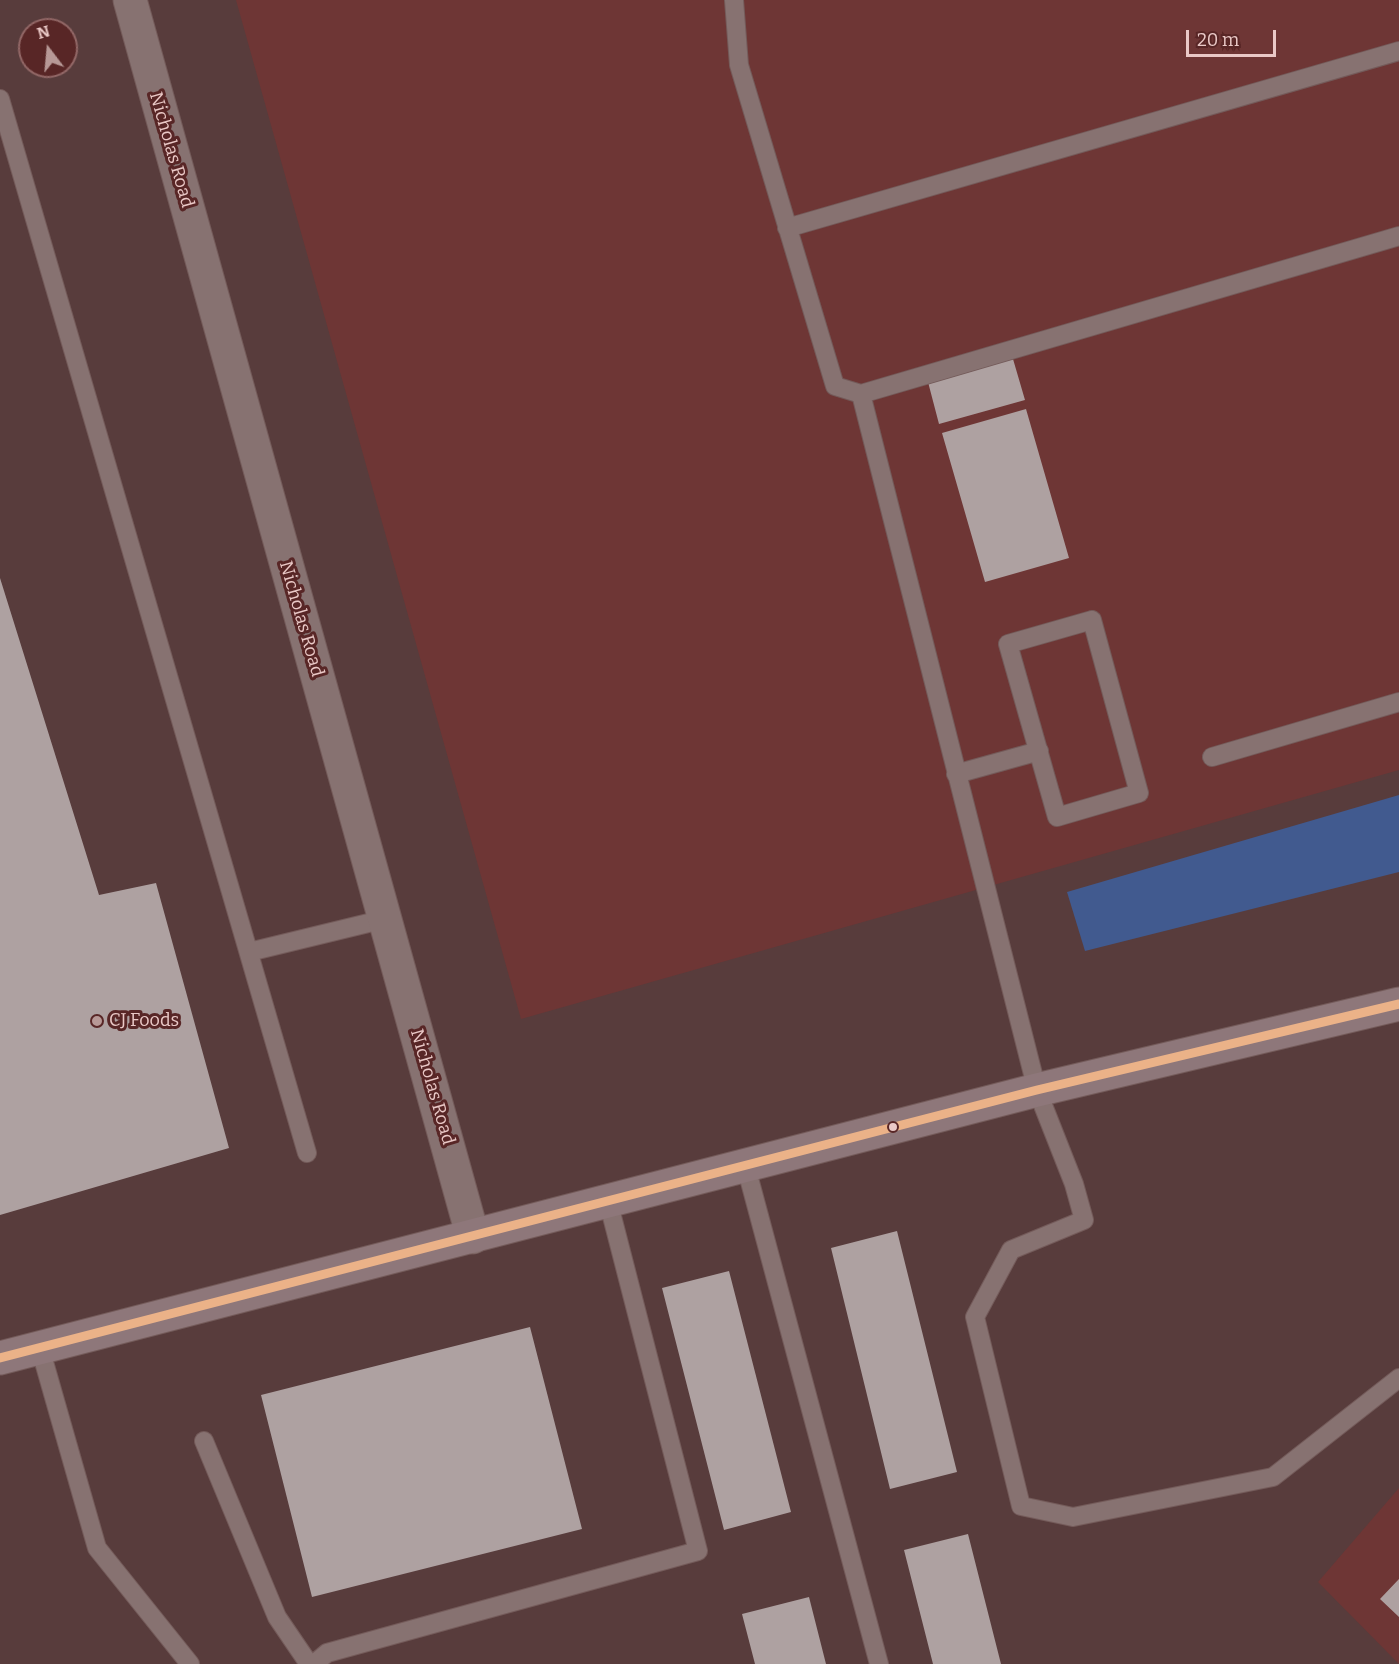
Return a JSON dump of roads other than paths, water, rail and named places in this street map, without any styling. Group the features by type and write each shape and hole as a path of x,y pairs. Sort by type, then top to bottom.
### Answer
{"street":[{"name":"Nicholas Road","path":"129,0 472,1237"},
{"path":"0,1358 1037,1090 1399,1004"}],"lane":[{"path":"734,0 739,65 835,386 861,394 1399,236"},
{"path":"788,228 1399,51"},
{"path":"0,99 307,1153"},
{"path":"861,394 1037,1090 1074,1184 1084,1220 1011,1250 975,1317 1021,1506 1073,1517 1273,1477 1399,1378"},
{"path":"1092,620 1139,793 1057,817 1039,751 1008,644 1092,620"},
{"path":"1212,757 1399,702"},
{"path":"956,774 1039,751"},
{"path":"249,952 385,919"},
{"path":"746,1167 879,1664"},
{"path":"314,1664 327,1653 698,1551 608,1201"},
{"path":"39,1348 98,1548 190,1664"},
{"path":"204,1442 277,1617 309,1664"}],"water":[{"path":"1399,795 1399,872 1085,951 1067,892"}],"place":[{"name":"CJ Foods","path":"97,1021"}]}
